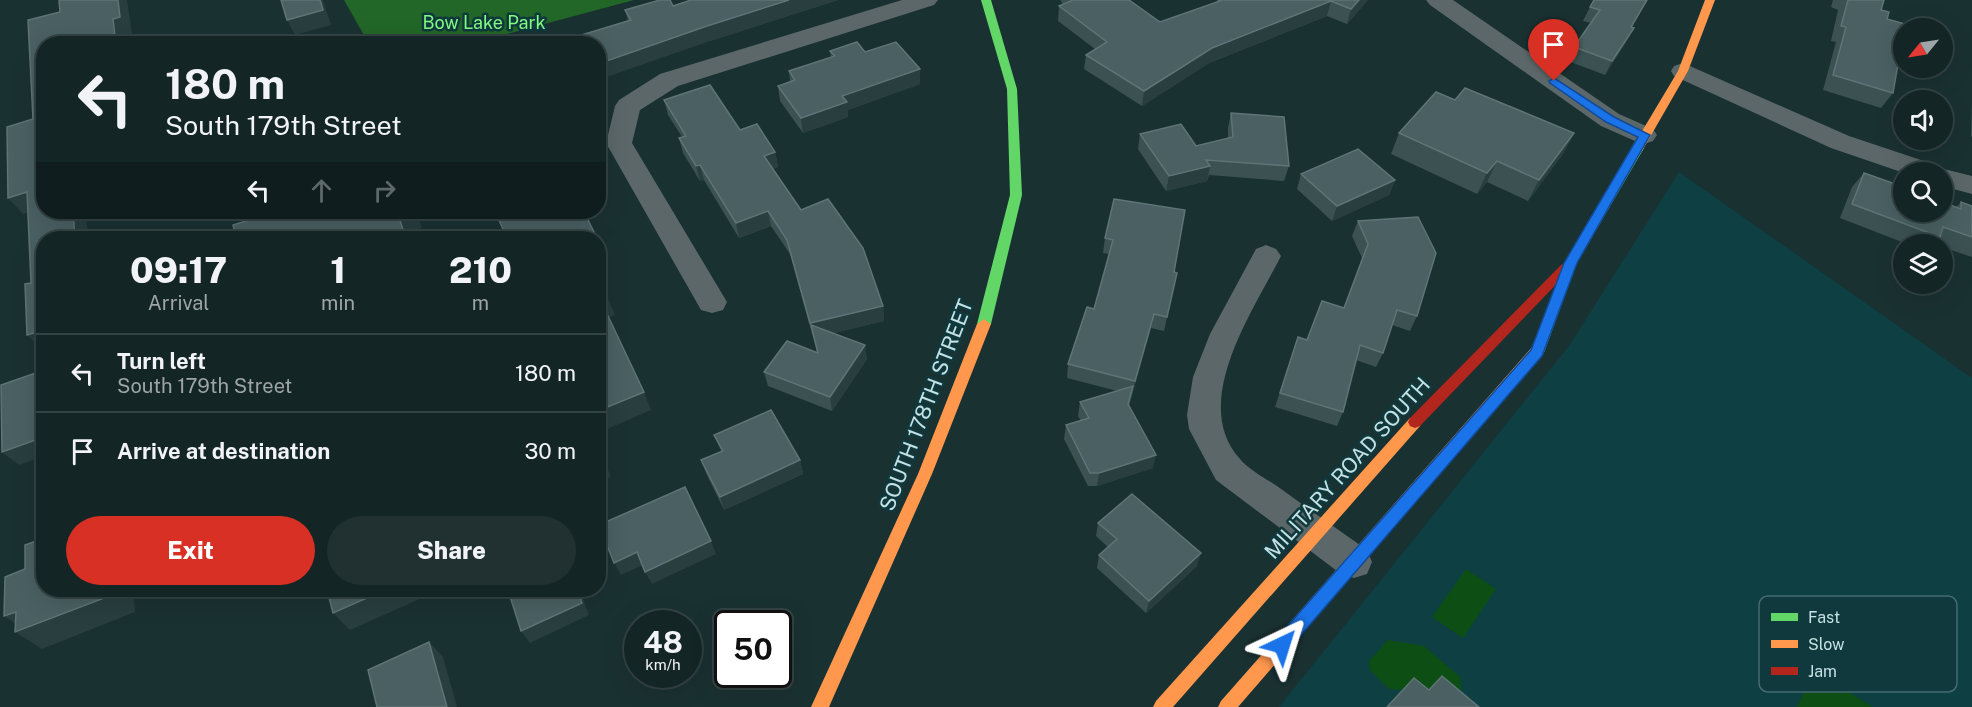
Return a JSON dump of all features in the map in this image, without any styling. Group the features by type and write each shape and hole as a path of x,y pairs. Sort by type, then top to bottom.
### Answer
{"main road":[{"name":"SOUTH 178TH STREET","path":"820,707 926,474 983,326 1016,195 1012,90 986,0"},
{"name":"MILITARY ROAD SOUTH","path":"1227,707 1537,352 1571,263 1683,71 1710,0"},
{"name":"MILITARY ROAD SOUTH","path":"1162,707 1315,533 1514,317 1571,263"}],"street":[{"path":"712,302 619,143 628,106 669,80 926,0"},
{"path":"1438,0 1610,120 1644,135"},
{"path":"1683,71 1840,142 1899,162"},
{"path":"1953,180 1972,185"},
{"path":"1266,256 1212,366 1204,390 1203,417 1214,448 1228,470 1354,562"}],"shaded area":[{"path":"1679,172 1972,378 1972,707 1279,707 1569,346"}],"green space":[{"name":"Bow Lake Park","path":"344,0 634,0 499,36 364,36"},
{"path":"1466,569 1496,589 1463,638 1432,617"},
{"path":"1388,640 1424,646 1460,677 1462,694 1389,689 1370,670 1369,661"},
{"path":"1804,692 1848,692 1873,707 1797,707"}],"building":[{"path":"59,0 118,0 120,17 113,19 115,36 36,36 36,219 74,219 74,231 36,231 36,332 27,335 25,284 31,283 27,192 8,198 7,127 33,119 28,20 60,12"},
{"path":"281,0 320,0 323,10 287,20"},
{"path":"660,0 670,0 673,6 691,0 789,0 606,61 606,36 578,36 631,20 625,10"},
{"path":"1073,0 1129,0 1160,22 1219,0 1359,0 1351,9 1331,1 1212,48 1144,91 1086,55 1107,42 1059,6"},
{"path":"1594,0 1647,0 1631,27 1634,28 1612,61 1574,47 1600,10 1590,7"},
{"path":"1848,0 1884,0 1881,10 1889,12 1887,19 1893,21 1893,78 1896,78 1893,93 1833,75 1846,27 1841,26"},
{"path":"857,42 865,52 896,42 920,69 842,96 847,102 801,118 778,86 795,80 789,71 835,56 830,51"},
{"path":"710,85 740,130 757,124 775,152 764,156 801,210 828,199 863,248 883,306 810,323 787,240 768,211 736,223 700,165 696,166 679,138 686,136 664,100"},
{"path":"1465,88 1574,133 1539,180 1497,161 1487,173 1399,133 1436,92 1455,100"},
{"path":"1231,113 1284,117 1289,166 1206,160 1210,166 1169,176 1140,134 1181,124 1196,146 1233,137"},
{"path":"1358,149 1395,180 1337,206 1301,174"},
{"path":"1864,173 1893,183 1893,219 1852,204"},
{"path":"1114,199 1185,210 1174,272 1177,273 1167,317 1154,314 1135,381 1068,364 1087,307 1094,309 1113,240 1105,238"},
{"path":"1961,202 1972,206 1972,237 1943,227 1941,234 1932,234 1900,222 1953,222 1953,206 1961,209"},
{"path":"1418,217 1436,253 1417,316 1397,310 1383,353 1360,345 1343,412 1280,393 1298,337 1307,340 1322,301 1344,308 1368,244 1358,221"},
{"path":"252,219 399,219 404,231 234,231 233,225"},
{"path":"498,219 588,219 594,231 504,231"},
{"path":"606,312 644,392 606,408"},
{"path":"811,325 865,345 830,397 764,372 787,341 818,353"},
{"path":"36,373 36,440 2,452 1,385"},
{"path":"1133,386 1128,404 1156,455 1099,473 1090,473 1066,425 1089,418 1080,402"},
{"path":"771,410 800,460 720,497 701,460 723,451 714,435"},
{"path":"685,487 711,541 645,572 637,552 614,563 606,543 606,522"},
{"path":"1132,494 1201,553 1149,601 1099,555 1117,539 1098,523"},
{"path":"36,541 36,597 107,597 15,632 16,612 4,616 5,577 25,569 25,545"},
{"path":"329,597 369,597 333,613"},
{"path":"510,597 580,597 582,603 521,631"},
{"path":"429,642 447,707 377,707 368,670"},
{"path":"1442,676 1479,707 1387,707 1414,678 1429,690"}],"traffic: fast":[{"path":"984,324 1016,195 1012,89 986,0"},
{"path":"1538,350 1571,263 1638,148"}],"traffic: slow":[{"path":"1638,148 1683,71 1710,0"},
{"path":"820,707 925,474 984,324"},
{"path":"1227,707 1538,350"},
{"path":"1162,707 1415,422"}],"traffic: jam":[{"path":"1415,422 1565,268"}],"route":[{"path":"1282,645 1537,352 1571,263 1644,135 1610,120 1554,81"}]}
